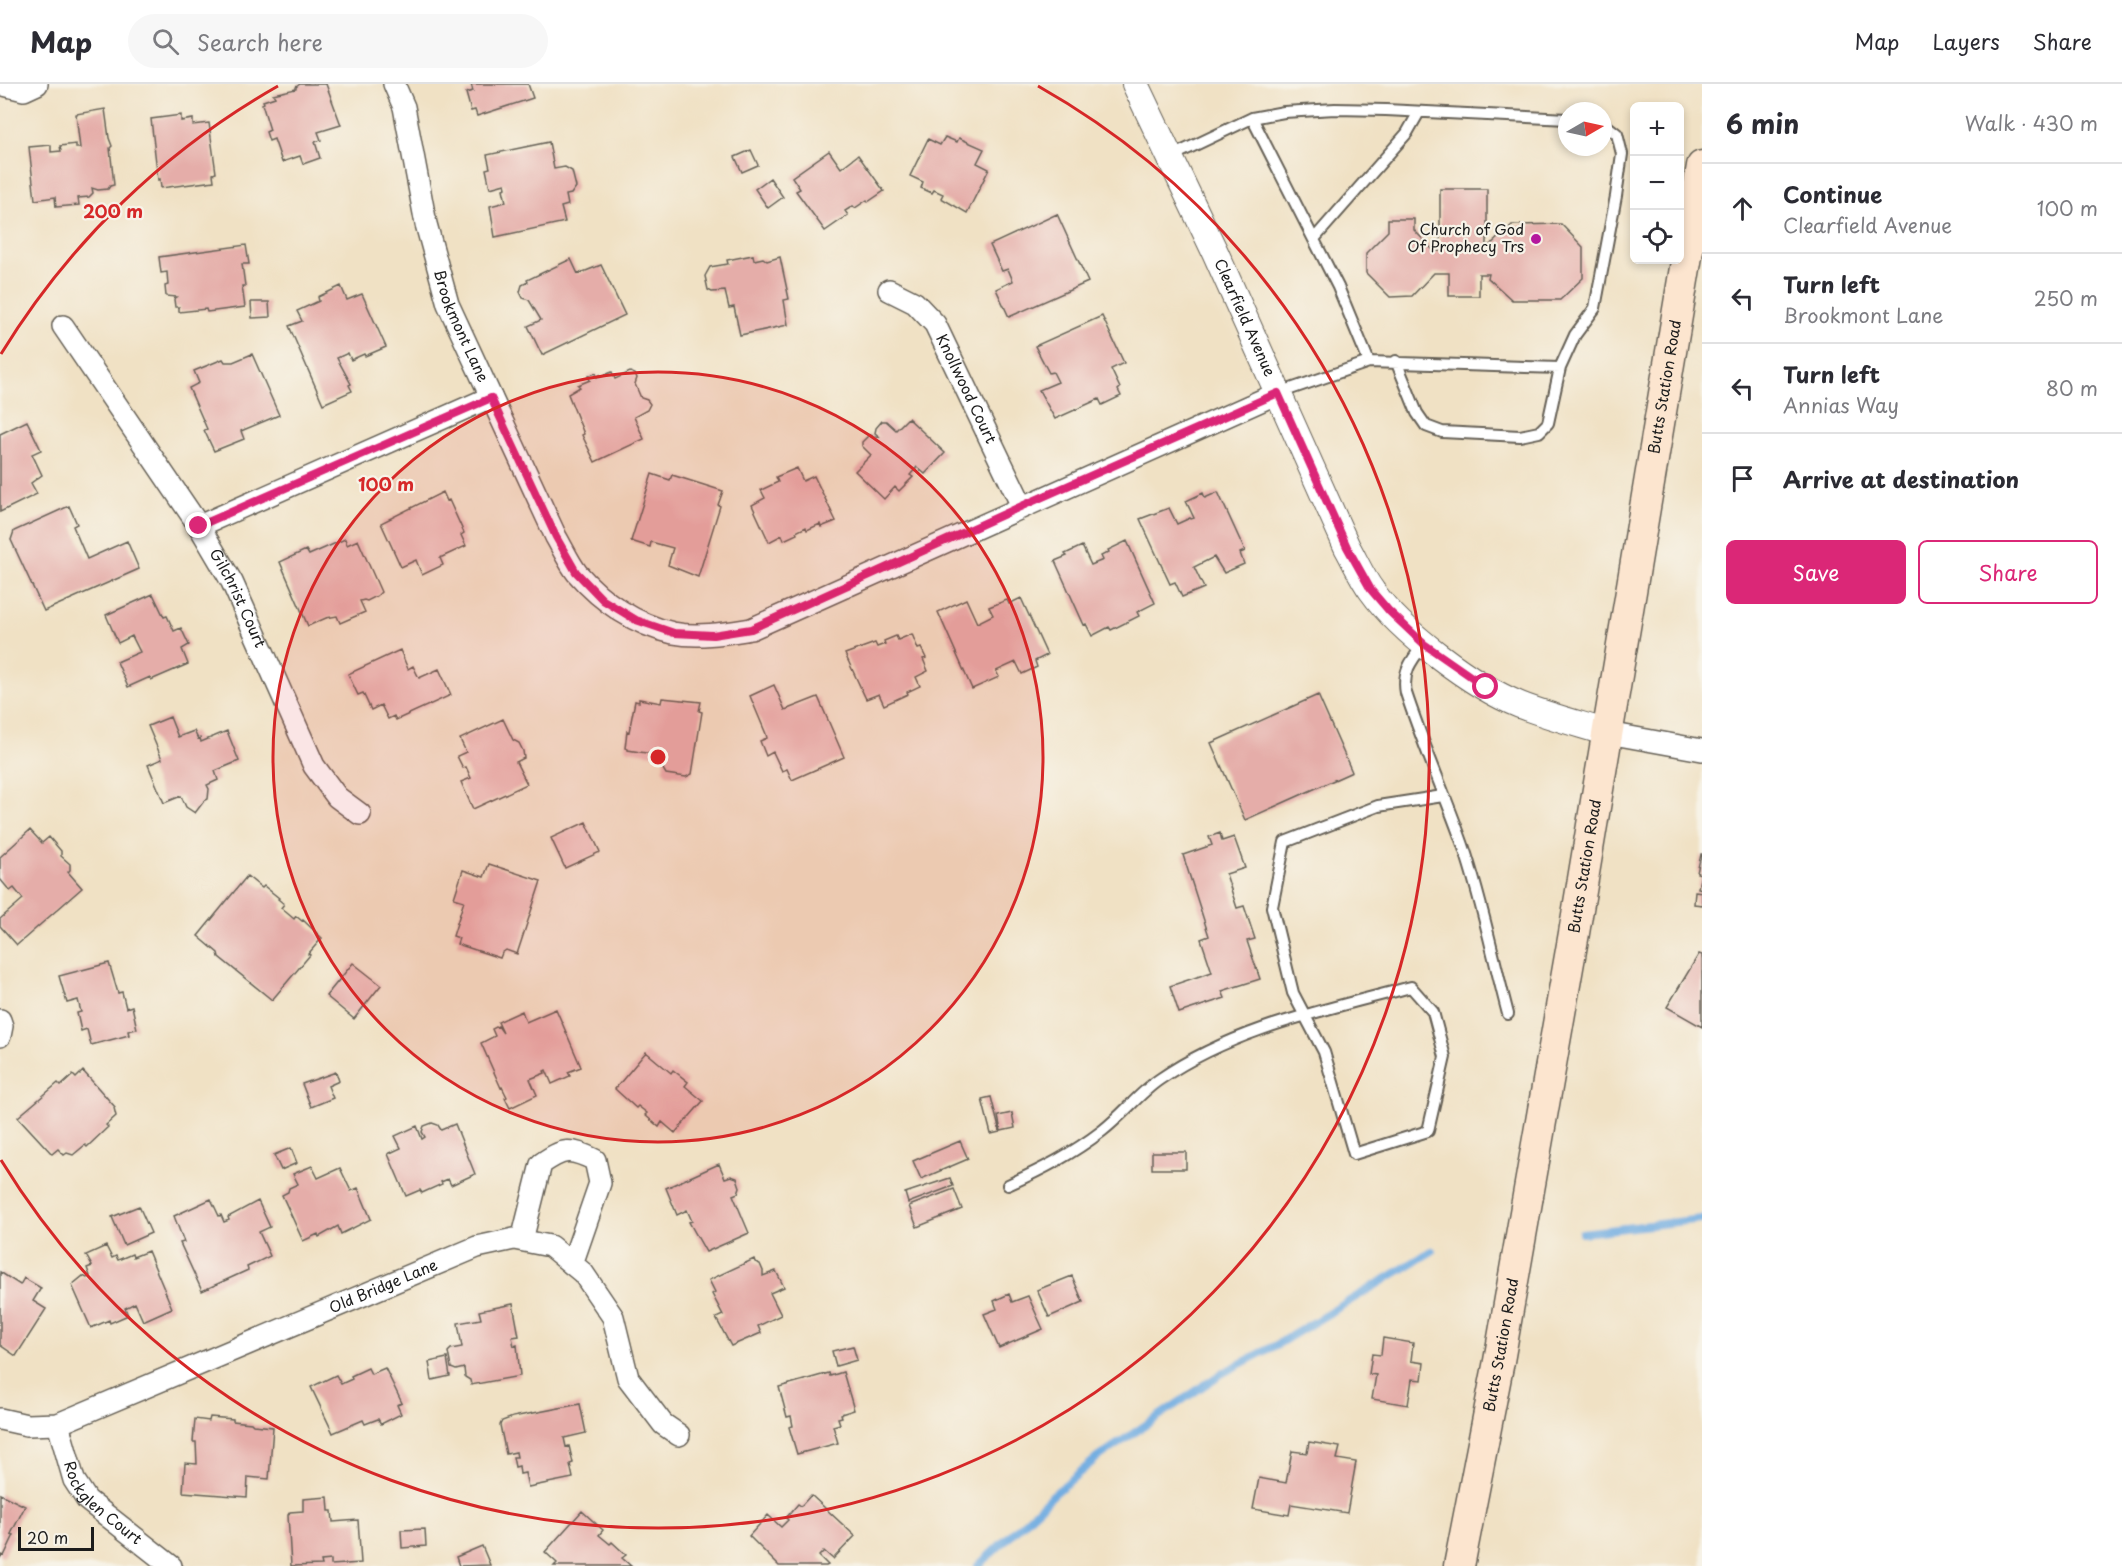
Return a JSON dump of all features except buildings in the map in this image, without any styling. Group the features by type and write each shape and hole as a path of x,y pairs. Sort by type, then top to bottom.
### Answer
{"main road":[{"name":"Butts Station Road","path":"1459,1566 1499,1360 1608,733 1702,166"}],"street":[{"path":"0,84 24,90 37,84"},
{"name":"Brookmont Lane","path":"394,84 404,107 426,224 448,304 556,537 576,572 603,600 636,620 674,633 713,635 751,629 1278,393"},
{"name":"Clearfield Avenue","path":"1136,84 1347,547 1371,590 1389,611 1424,644 1486,687 1520,705 1608,733"},
{"name":"Knollwood Court","path":"889,290 915,303 936,324 1022,506"},
{"name":"Gilchrist Court","path":"63,326 199,526 232,582 314,766 337,797 360,814"},
{"path":"199,526 491,398"},
{"path":"1608,733 1702,750"},
{"path":"0,1020 2,1026 0,1036"},
{"path":"522,1240 541,1164 558,1152 576,1151 595,1160 600,1183 572,1264"},
{"name":"Old Bridge Lane","path":"0,1419 27,1425 58,1424 477,1247 514,1239 550,1246 583,1273 613,1317 628,1378 663,1424 678,1436"},
{"name":"Rockglen Court","path":"58,1424 74,1480 87,1500 171,1566"}],"lane":[{"path":"1170,158 1252,118 1284,112 1335,109 1558,119"},
{"path":"1314,239 1407,133 1419,112"},
{"path":"1252,118 1338,287 1369,362"},
{"path":"1396,361 1417,413 1426,426 1442,432 1520,436 1539,432 1548,423 1560,368 1575,336 1595,308 1622,154 1617,134 1612,130"},
{"path":"1278,393 1369,362 1396,361 1560,368"},
{"path":"1424,644 1407,666 1405,684 1412,710 1474,882 1508,1014"},
{"path":"1008,1185 1054,1164 1103,1130 1159,1079 1228,1040 1305,1016 1411,987 1433,1012 1445,1057 1428,1131 1353,1154 1324,1052 1305,1016 1293,993 1272,907 1285,842 1378,806 1443,796"}],"waterway":[{"path":"1582,1233 1702,1219"},
{"path":"978,1566 1054,1494 1097,1458 1221,1374 1278,1344 1432,1251"}],"place":[{"name":"Church of God Of Prophecy Trs","path":"1536,239"}],"route":[{"path":"199,526 491,398 556,537 576,572 603,600 636,620 674,633 713,635 751,629 1278,393 1347,547 1371,590 1389,611 1424,644 1486,687"}]}
